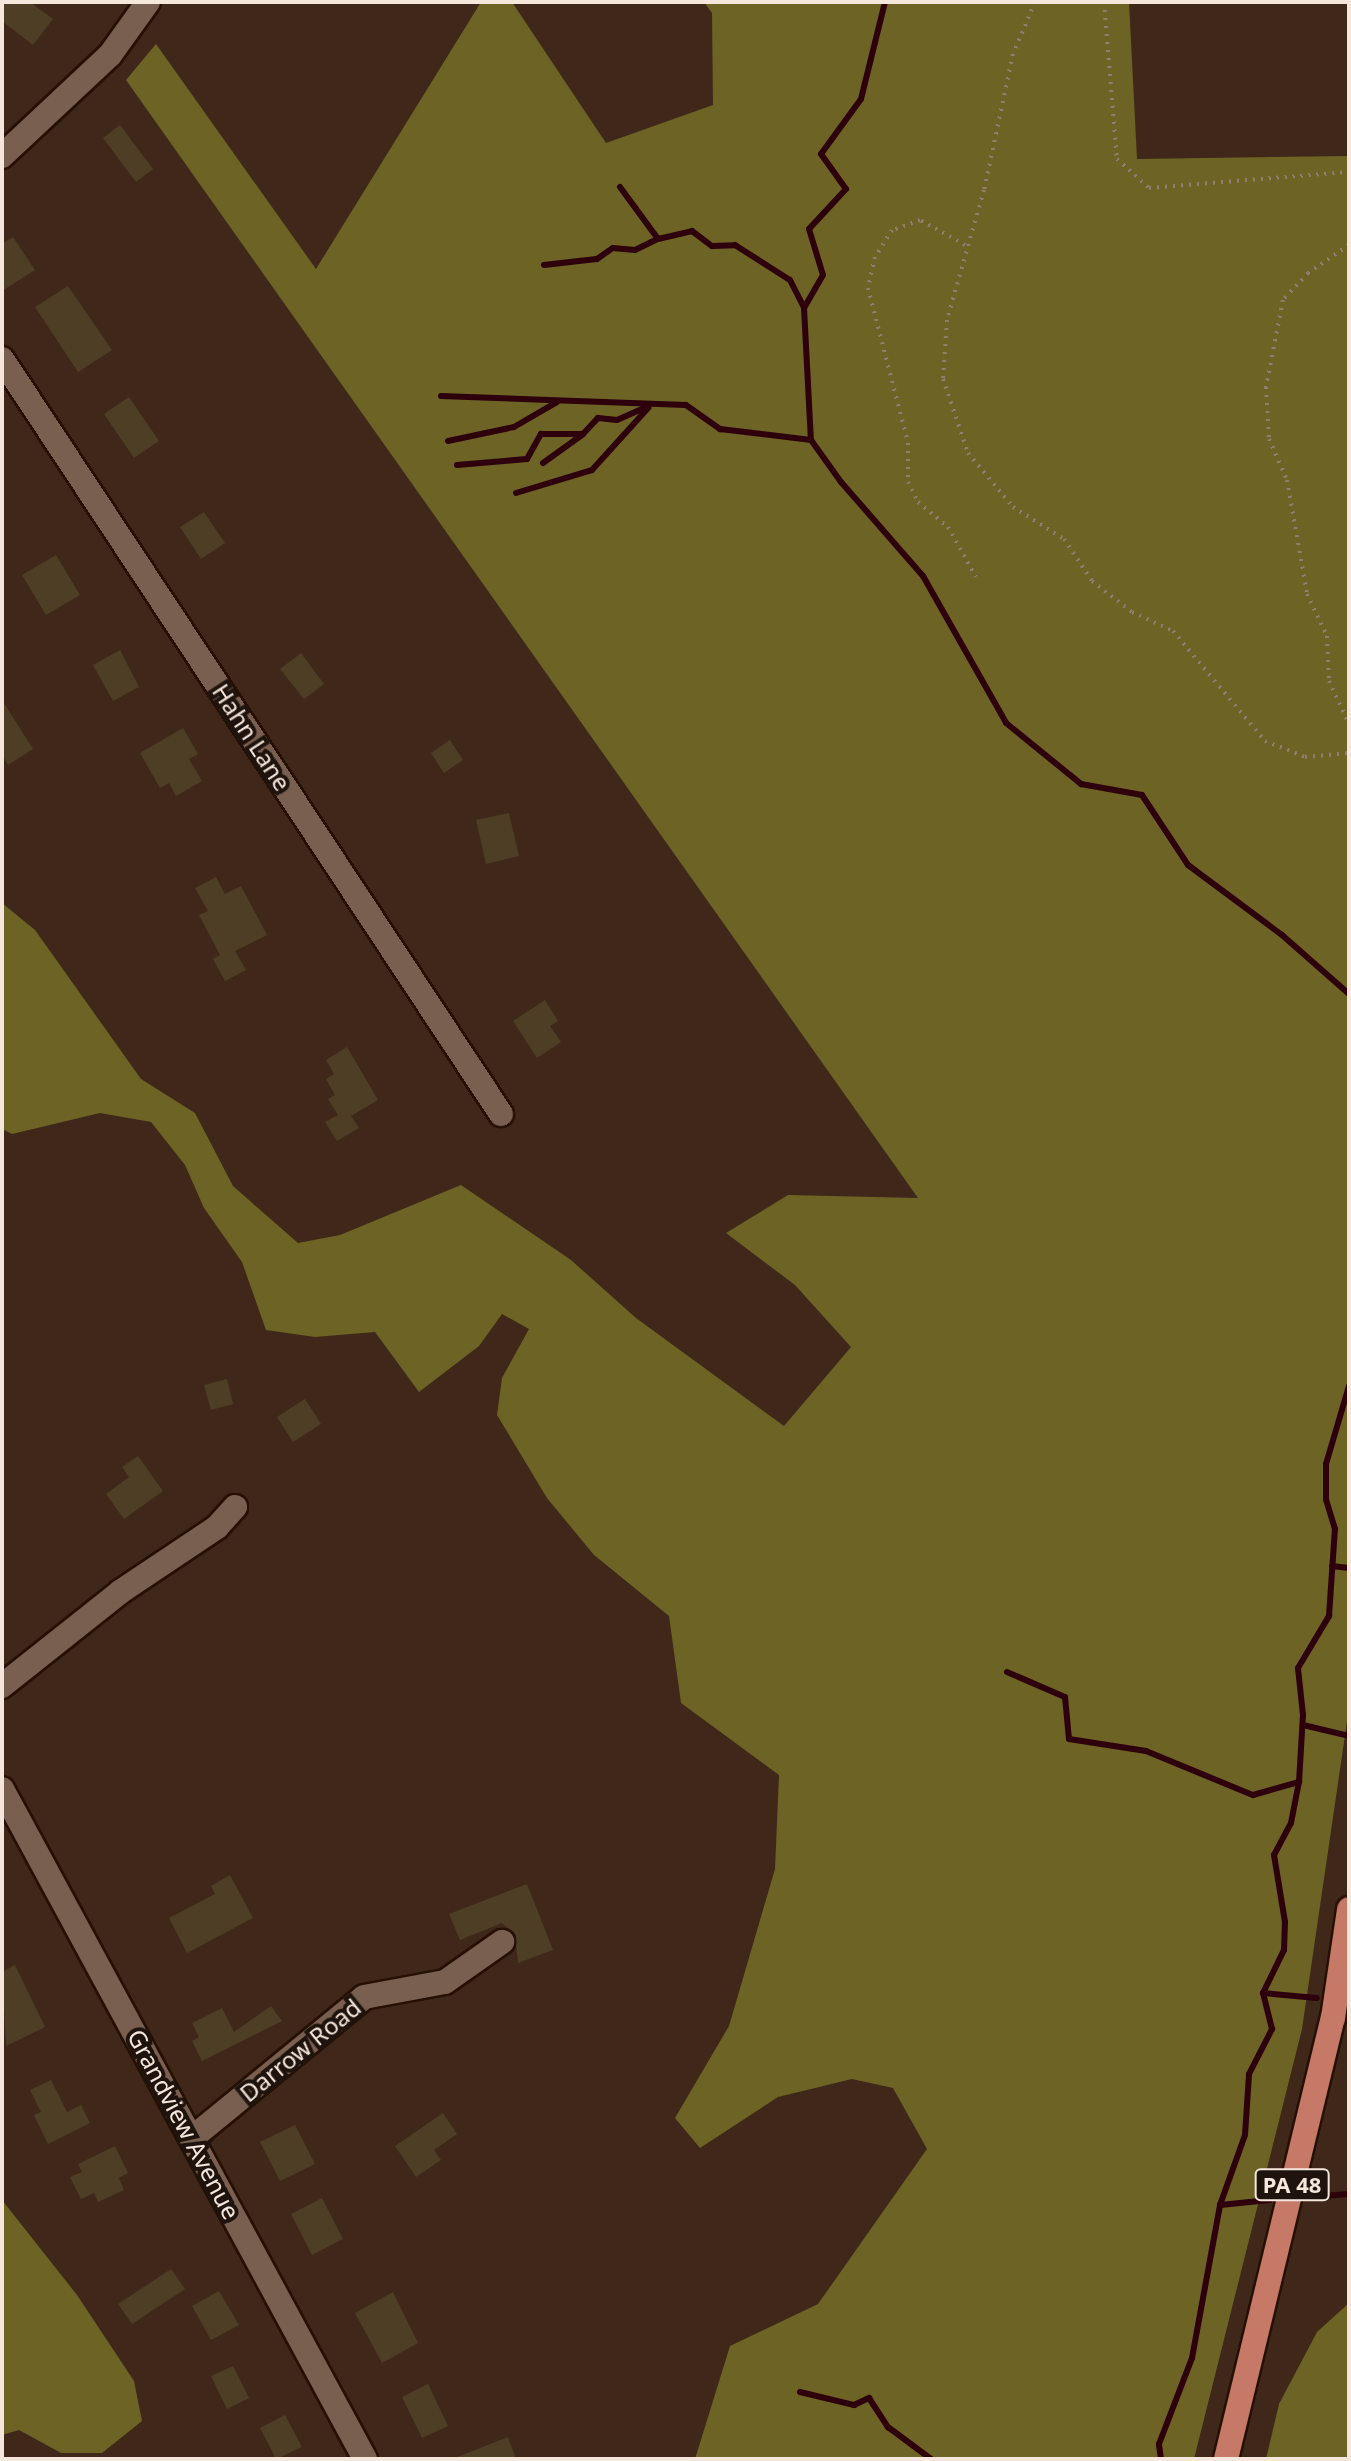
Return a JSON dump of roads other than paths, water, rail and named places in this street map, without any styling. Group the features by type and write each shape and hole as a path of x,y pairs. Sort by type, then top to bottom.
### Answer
{"main road":[{"name":"PA 48","path":"1226,2459 1333,2018 1349,1909"}],"street":[{"path":"2,156 110,55 148,2"},
{"name":"Hahn Lane","path":"2,359 501,1114"},
{"path":"2,1686 120,1592 217,1527 235,1507"},
{"name":"Grandview Avenue","path":"2,1789 365,2459"},
{"name":"Darrow Road","path":"192,2138 364,1997 445,1982 502,1942"}],"waterway":[{"path":"885,2 861,99 821,154 846,189 809,229 823,275 804,308 811,440 841,482 923,576 1006,723 1081,784 1142,795 1188,865 1282,935 1349,994"},
{"path":"620,187 658,239 692,231 712,246 735,245 790,280 804,308"},
{"path":"544,265 597,259 613,248 635,250 658,239"},
{"path":"441,396 686,405 720,429 811,440"},
{"path":"448,441 514,427 557,402"},
{"path":"457,465 527,459 541,434 583,434 598,418 617,420 648,406"},
{"path":"516,493 592,470 648,408"},
{"path":"543,463 582,435"},
{"path":"1161,2459 1159,2444 1192,2358 1220,2205 1245,2135 1249,2074 1272,2029 1263,1993 1284,1950 1285,1922 1274,1855 1291,1823 1299,1782 1303,1715 1298,1668 1329,1616 1335,1529 1326,1499 1326,1464 1349,1386"},
{"path":"1332,1566 1349,1568"},
{"path":"1007,1672 1065,1697 1069,1739 1146,1751 1253,1795 1299,1782"},
{"path":"1303,1725 1349,1736"},
{"path":"1263,1993 1317,1998"},
{"path":"1308,2197 1349,2194"},
{"path":"1220,2205 1270,2200"},
{"path":"800,2392 854,2405 869,2398 888,2427 931,2459"}]}
